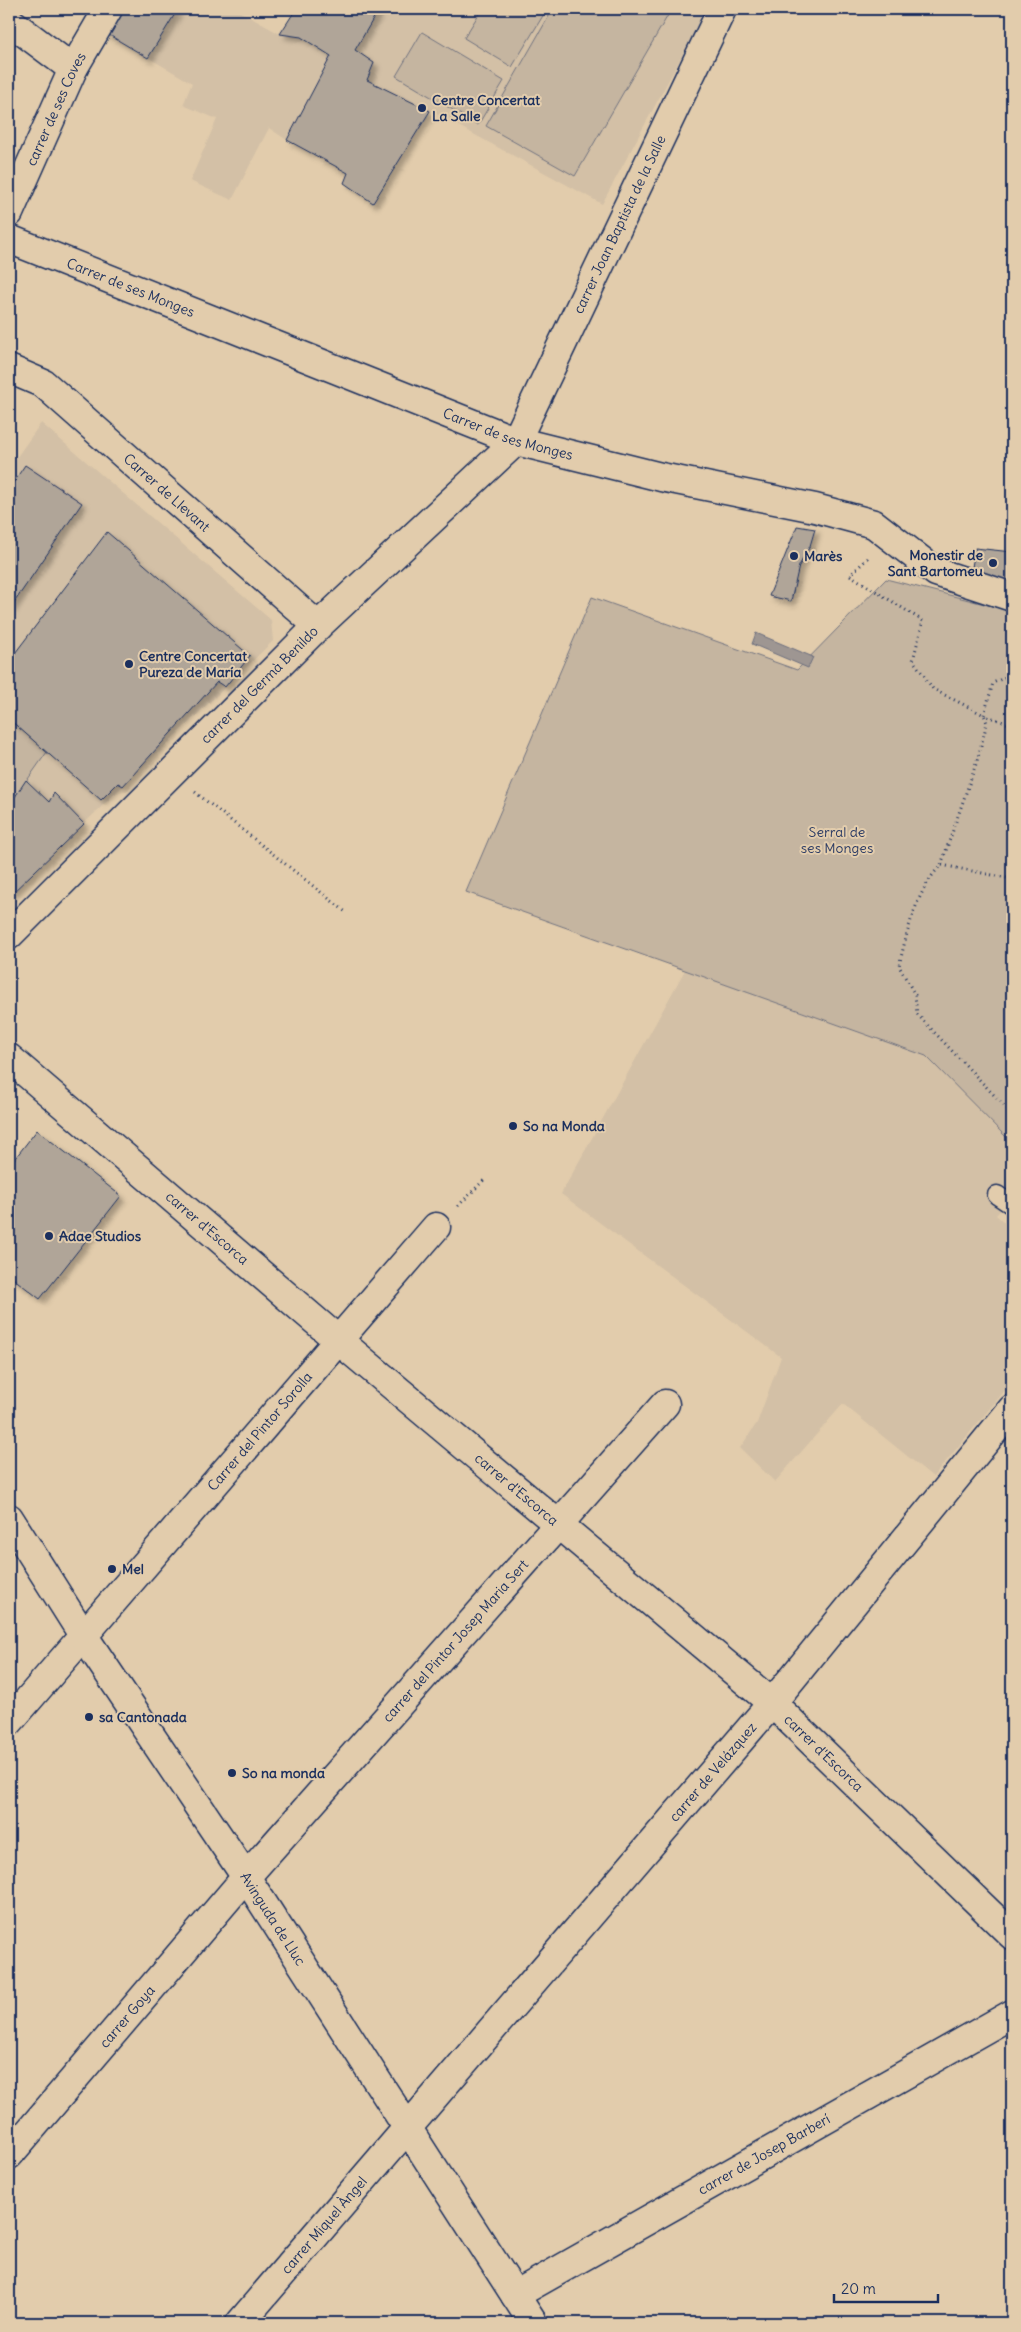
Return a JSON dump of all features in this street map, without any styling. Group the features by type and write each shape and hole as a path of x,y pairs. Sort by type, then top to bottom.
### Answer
{"street":[{"name":"carrer de ses Coves","path":"9,213 73,69 108,9"},
{"name":"carrer Joan Baptista de la Salle","path":"516,441 722,9"},
{"path":"9,21 73,69"},
{"name":"Carrer de ses Monges","path":"9,240 516,441 661,477 815,508 874,524 936,572 1012,597"},
{"name":"Carrer de Llevant","path":"9,369 44,384 318,626"},
{"name":"carrer del Germà Benildo","path":"9,935 318,626 516,441"},
{"name":"carrer d'Escorca","path":"9,1058 558,1526 772,1703 1012,1935"},
{"name":"Carrer del Pintor Sorolla","path":"9,1722 436,1227"},
{"name":"carrer del Pintor Josep Maria Sert","path":"246,1877 665,1404"},
{"name":"carrer de Velázquez","path":"408,2129 772,1703 1012,1409"},
{"name":"Avinguda de Lluc","path":"9,1518 83,1635 246,1877 533,2323"},
{"name":"carrer Goya","path":"9,2155 246,1877"},
{"name":"carrer de Josep Barberí","path":"515,2295 1012,2014"},
{"name":"carrer Miquel Àngel","path":"240,2323 408,2129"}],"lane":[{"path":"997,1195 1012,1204"}],"path":[{"path":"889,536 850,575 923,621 914,660 934,689 984,715 1012,726"},
{"path":"1012,672 1012,674 993,684 984,715 987,723 977,761 941,865 932,874 909,924 899,966 915,995 917,1014 1012,1114"},
{"path":"171,773 347,914"},
{"path":"941,865 1012,879"}],"shaded area":[{"name":"Centre Concertat La Salle","path":"118,9 235,9 280,34 296,9 702,9 706,11 602,204 431,111 373,203 344,183 348,173 287,140 269,128 232,200 190,181 217,119 183,105 192,83 104,32"},
{"name":"Centre Concertat Pureza de María","path":"41,423 271,620 273,641 9,896 9,468"},
{"path":"756,633 813,657 808,668 752,644"},
{"path":"685,970 926,1056 1012,1143 1012,1198 996,1215 1012,1229 1012,1382 933,1477 843,1404 775,1482 740,1448 757,1423 781,1357 561,1194"}],"green space":[{"path":"482,9 547,9 512,67 464,38"},
{"path":"553,9 671,10 575,176 486,126"},
{"path":"422,32 504,81 478,125 396,76"},
{"name":"Serral de ses Monges","path":"886,579 1012,611 1012,1143 926,1056 466,892 592,597 797,670"},
{"path":"9,719 47,752 9,806"}],"building":[{"path":"118,9 178,9 148,58 104,32"},
{"path":"296,9 379,9 355,50 374,63 367,80 430,111 373,203 344,183 348,173 287,140 331,56 301,37 280,34"},
{"path":"25,465 82,503 9,610 9,489"},
{"name":"Marès","path":"797,526 815,529 810,546 799,566 791,601 769,596"},
{"path":"107,532 250,656 225,687 217,682 123,786 118,783 101,800 9,719 9,661"},
{"name":"Monestir de Sant Bartomeu","path":"975,548 1012,552 1012,585 971,574"},
{"path":"26,780 49,802 54,793 84,824 9,896 9,806"},
{"name":"Adae Studios","path":"37,1130 121,1196 40,1299 9,1275 9,1166"}],"place":[{"name":"Centre Concertat La Salle","path":"422,108"},
{"name":"Marès","path":"794,556"},
{"name":"Monestir de Sant Bartomeu","path":"993,563"},
{"name":"Centre Concertat Pureza de María","path":"129,664"},
{"name":"So na Monda","path":"513,1126"},
{"name":"Adae Studios","path":"49,1236"},
{"name":"Mel","path":"112,1569"},
{"name":"sa Cantonada","path":"89,1717"},
{"name":"So na monda","path":"232,1773"}]}
